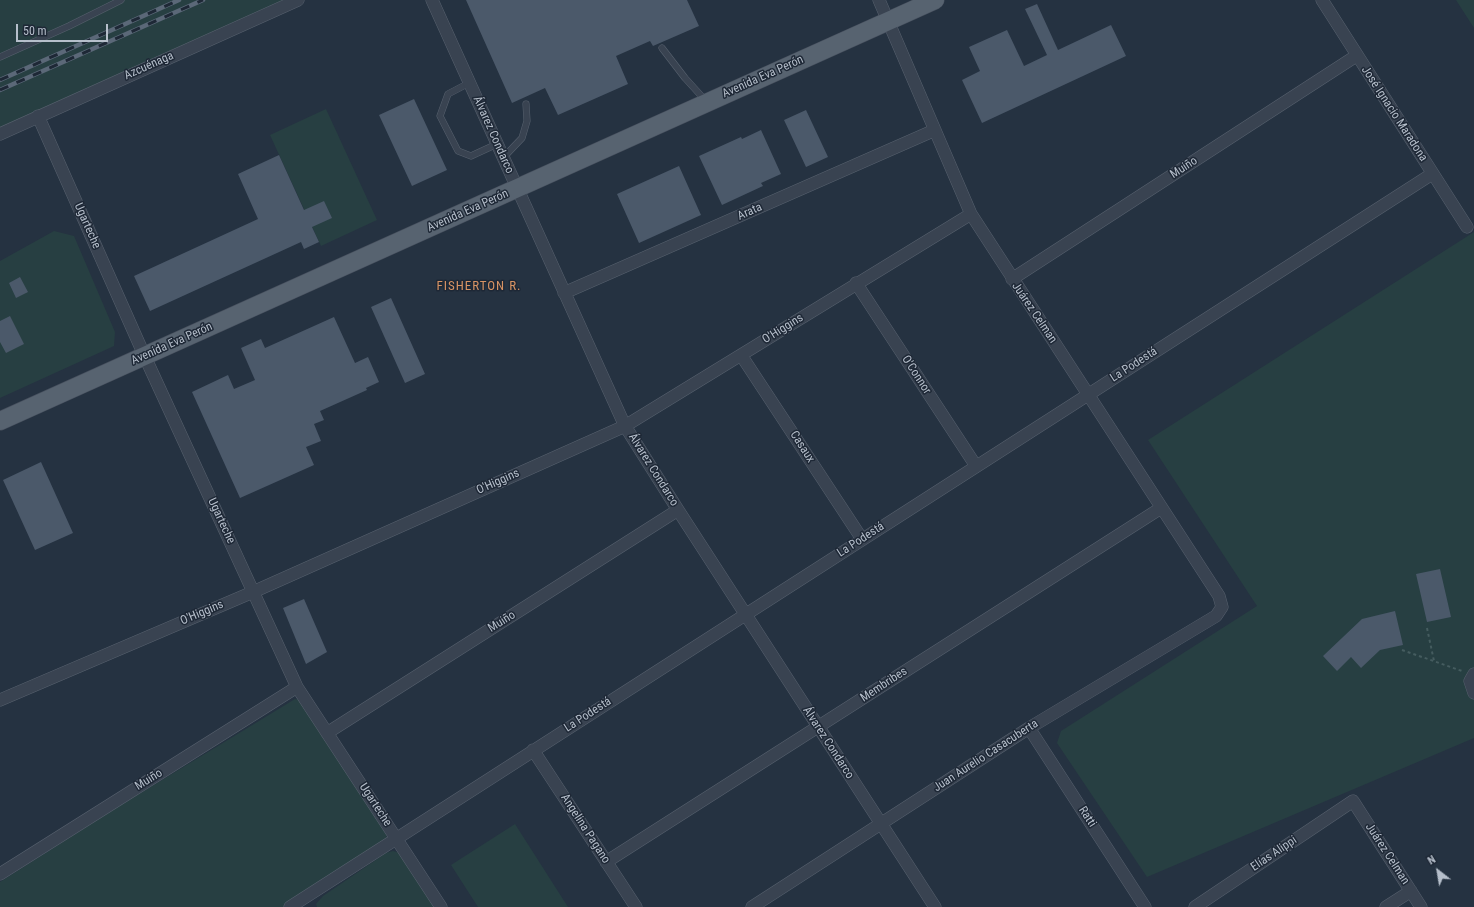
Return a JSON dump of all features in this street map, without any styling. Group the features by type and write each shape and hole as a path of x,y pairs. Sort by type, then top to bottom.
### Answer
{"main road":[{"name":"Avenida Eva Perón","path":"0,421 935,0"}],"street":[{"name":"Azcuénaga","path":"0,134 298,0"},
{"name":"Álvarez Condarco","path":"432,0 625,426 935,907"},
{"name":"Juárez Celman","path":"879,0 971,214 1219,596 1222,607"},
{"name":"José Ignacio Maradona","path":"1322,0 1356,56 1467,226"},
{"name":"Muiño","path":"1012,279 1356,56"},
{"name":"Ugarteche","path":"38,116 145,356 297,687 441,907"},
{"name":"Arata","path":"564,293 935,130"},
{"name":"La Podestá","path":"290,907 305,903 397,838 1432,174"},
{"name":"O'Higgins","path":"0,700 253,592 625,426 856,283 971,214"},
{"name":"O'Connor","path":"856,283 976,466"},
{"name":"Casaux","path":"741,355 862,539"},
{"name":"Membribes","path":"606,862 1161,508"},
{"name":"Muiño","path":"327,733 678,510"},
{"name":"Juan Aurelio Casacuberta","path":"752,907 1029,728 1216,616 1222,607"},
{"path":"1473,674 1470,681 1474,694"},
{"name":"Muiño","path":"0,874 297,687"},
{"name":"Ratti","path":"1029,728 1145,907"},
{"name":"Angelina Pagano","path":"534,750 636,907"},
{"name":"Juárez Celman","path":"1353,801 1421,907"},
{"name":"Elías Alippi","path":"1195,907 1353,801"},
{"path":"1386,907 1410,891"}],"lane":[{"path":"0,57 69,26 121,0"},
{"path":"662,48 684,78 707,103"},
{"path":"469,83 448,94 440,116 458,151 471,156 497,144"},
{"path":"503,158 522,138 527,121 526,104"}],"path":[{"path":"1427,628 1434,661"},
{"path":"1402,650 1473,674"}],"green space":[{"path":"0,0 298,0 0,134"},
{"path":"1456,0 1474,0 1474,28"},
{"path":"326,109 377,220 321,246 270,135"},
{"path":"54,231 74,236 115,332 114,346 0,398 0,261"},
{"path":"1474,232 1474,738 1147,877 1057,743 1061,731 1257,606 1148,440"},
{"path":"295,699 300,700 386,834 387,839 382,844 283,907 0,907 0,882 121,805"},
{"path":"515,824 568,907 478,907 451,865"},
{"path":"393,851 400,853 435,907 317,907 316,904 323,896 386,853"}],"building":[{"path":"466,0 687,0 699,26 653,46 650,41 616,56 628,84 558,115 545,88 512,103"},
{"path":"1037,4 1058,50 1111,25 1126,56 982,123 962,80 980,71 969,47 1007,30 1024,66 1047,55 1025,9"},
{"path":"414,99 447,170 412,186 379,115"},
{"path":"806,110 828,157 806,167 784,120"},
{"path":"761,130 781,174 761,183 763,186 722,205 699,156 741,137 742,139"},
{"path":"279,155 304,210 324,201 332,218 312,227 319,242 304,249 301,242 150,311 134,276 258,219 238,174"},
{"path":"679,166 701,215 639,243 617,194"},
{"path":"20,277 28,292 16,298 9,283"},
{"path":"391,298 425,374 405,383 371,307"},
{"path":"10,316 24,344 6,353 0,342 0,321"},
{"path":"334,317 355,363 368,357 379,382 366,388 367,390 320,411 324,420 314,424 321,441 306,447 314,465 240,498 192,392 228,375 234,389 255,380 241,348 261,339 265,348"},
{"path":"41,462 73,533 35,550 3,480"},
{"path":"1440,569 1451,617 1427,622 1416,574"},
{"path":"304,599 327,652 306,664 283,608"},
{"path":"1395,611 1403,645 1380,650 1361,668 1351,657 1337,671 1323,656 1362,619"}],"railway":[{"path":"0,80 179,0"},
{"path":"0,90 203,0"}],"district":[{"name":"FISHERTON R.","path":"479,287"}]}
